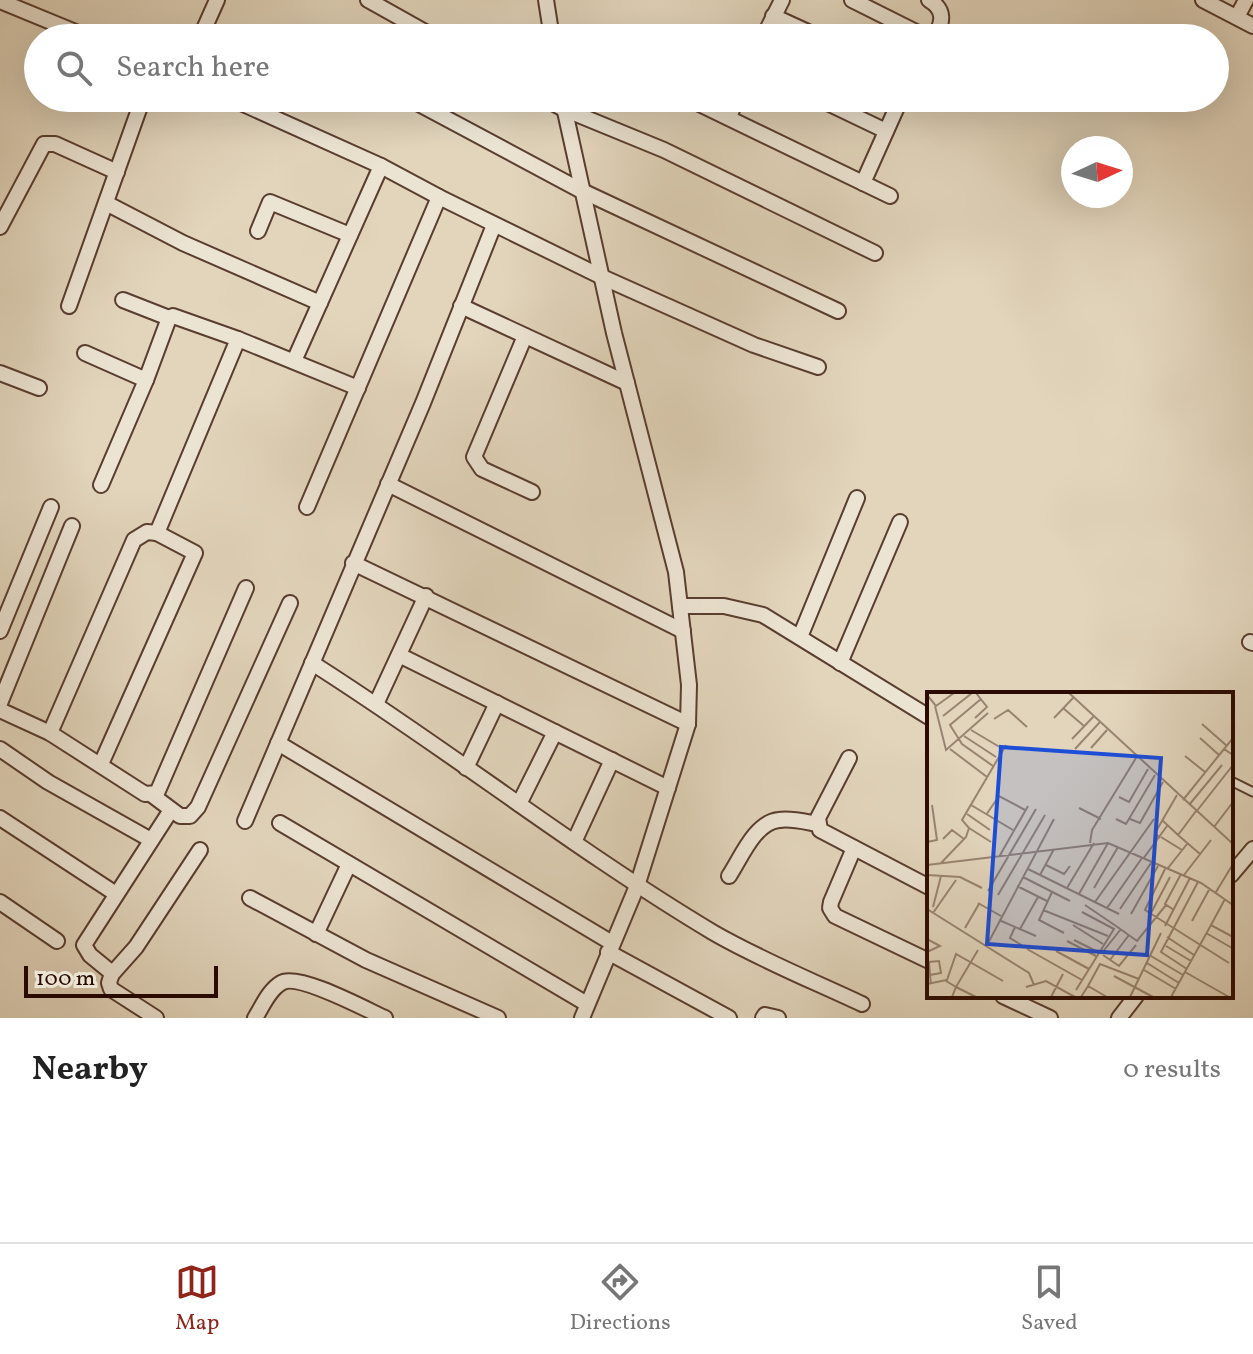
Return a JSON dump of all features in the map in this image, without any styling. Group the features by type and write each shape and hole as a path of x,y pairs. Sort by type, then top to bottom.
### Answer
{"street":[{"path":"206,24 217,0"},
{"path":"368,0 411,24"},
{"path":"546,0 550,24"},
{"path":"769,24 782,0"},
{"path":"852,0 900,24"},
{"path":"929,0 939,6 942,13 940,24"},
{"path":"1203,0 1253,26"},
{"path":"1237,17 1246,0"},
{"path":"0,1 56,24"},
{"path":"773,16 790,24"},
{"path":"69,306 138,112"},
{"path":"261,112 381,166 602,277 754,345 818,367"},
{"path":"434,112 580,190 838,311"},
{"path":"280,823 584,1011 637,886 688,724 689,685 676,572 580,190 565,112"},
{"path":"581,112 875,253"},
{"path":"718,112 890,196"},
{"path":"729,117 731,112"},
{"path":"846,112 886,131"},
{"path":"863,183 895,112"},
{"path":"0,227 44,144 55,144 117,172"},
{"path":"294,361 381,166"},
{"path":"307,507 439,197"},
{"path":"258,231 270,202 350,235"},
{"path":"106,203 183,243 320,303"},
{"path":"245,821 494,225"},
{"path":"123,300 169,318 184,318 358,388"},
{"path":"461,306 627,383"},
{"path":"101,485 169,318"},
{"path":"525,336 474,457 482,469 532,492"},
{"path":"157,533 238,339"},
{"path":"85,353 146,380"},
{"path":"0,373 39,388"},
{"path":"388,484 683,631"},
{"path":"800,637 857,498"},
{"path":"0,631 51,507"},
{"path":"840,663 900,522"},
{"path":"0,703 72,526"},
{"path":"50,733 134,540 147,532 157,533 195,553 101,764"},
{"path":"353,563 688,724"},
{"path":"152,795 157,793 246,588"},
{"path":"376,704 426,596"},
{"path":"0,710 50,733 145,794 152,795 180,816 190,816 198,807 290,603"},
{"path":"680,606 747,609 771,619 927,716"},
{"path":"399,655 668,788"},
{"path":"312,663 376,704 637,886 718,935 862,1004"},
{"path":"466,768 497,703"},
{"path":"519,804 555,732"},
{"path":"278,743 610,948 705,1011 729,1018"},
{"path":"0,749 48,782 151,840"},
{"path":"849,758 818,818 820,830 927,886"},
{"path":"574,842 612,760"},
{"path":"112,974 90,955 84,945 171,810"},
{"path":"0,818 116,894"},
{"path":"729,876 760,829 769,822 781,819 818,824"},
{"path":"854,848 831,902 831,912 927,960"},
{"path":"1234,865 1253,849"},
{"path":"156,1018 111,989 109,983 112,974 136,947 200,850"},
{"path":"316,934 349,864"},
{"path":"250,898 366,960 498,1018"},
{"path":"0,902 57,941"},
{"path":"256,1018 271,993 280,983 288,980 331,993 385,1018"},
{"path":"1007,998 1050,1018"},
{"path":"1119,1018 1134,998"},
{"path":"763,1018 765,1015 778,1018"}],"lane":[{"path":"1233,782 1253,792"}]}
